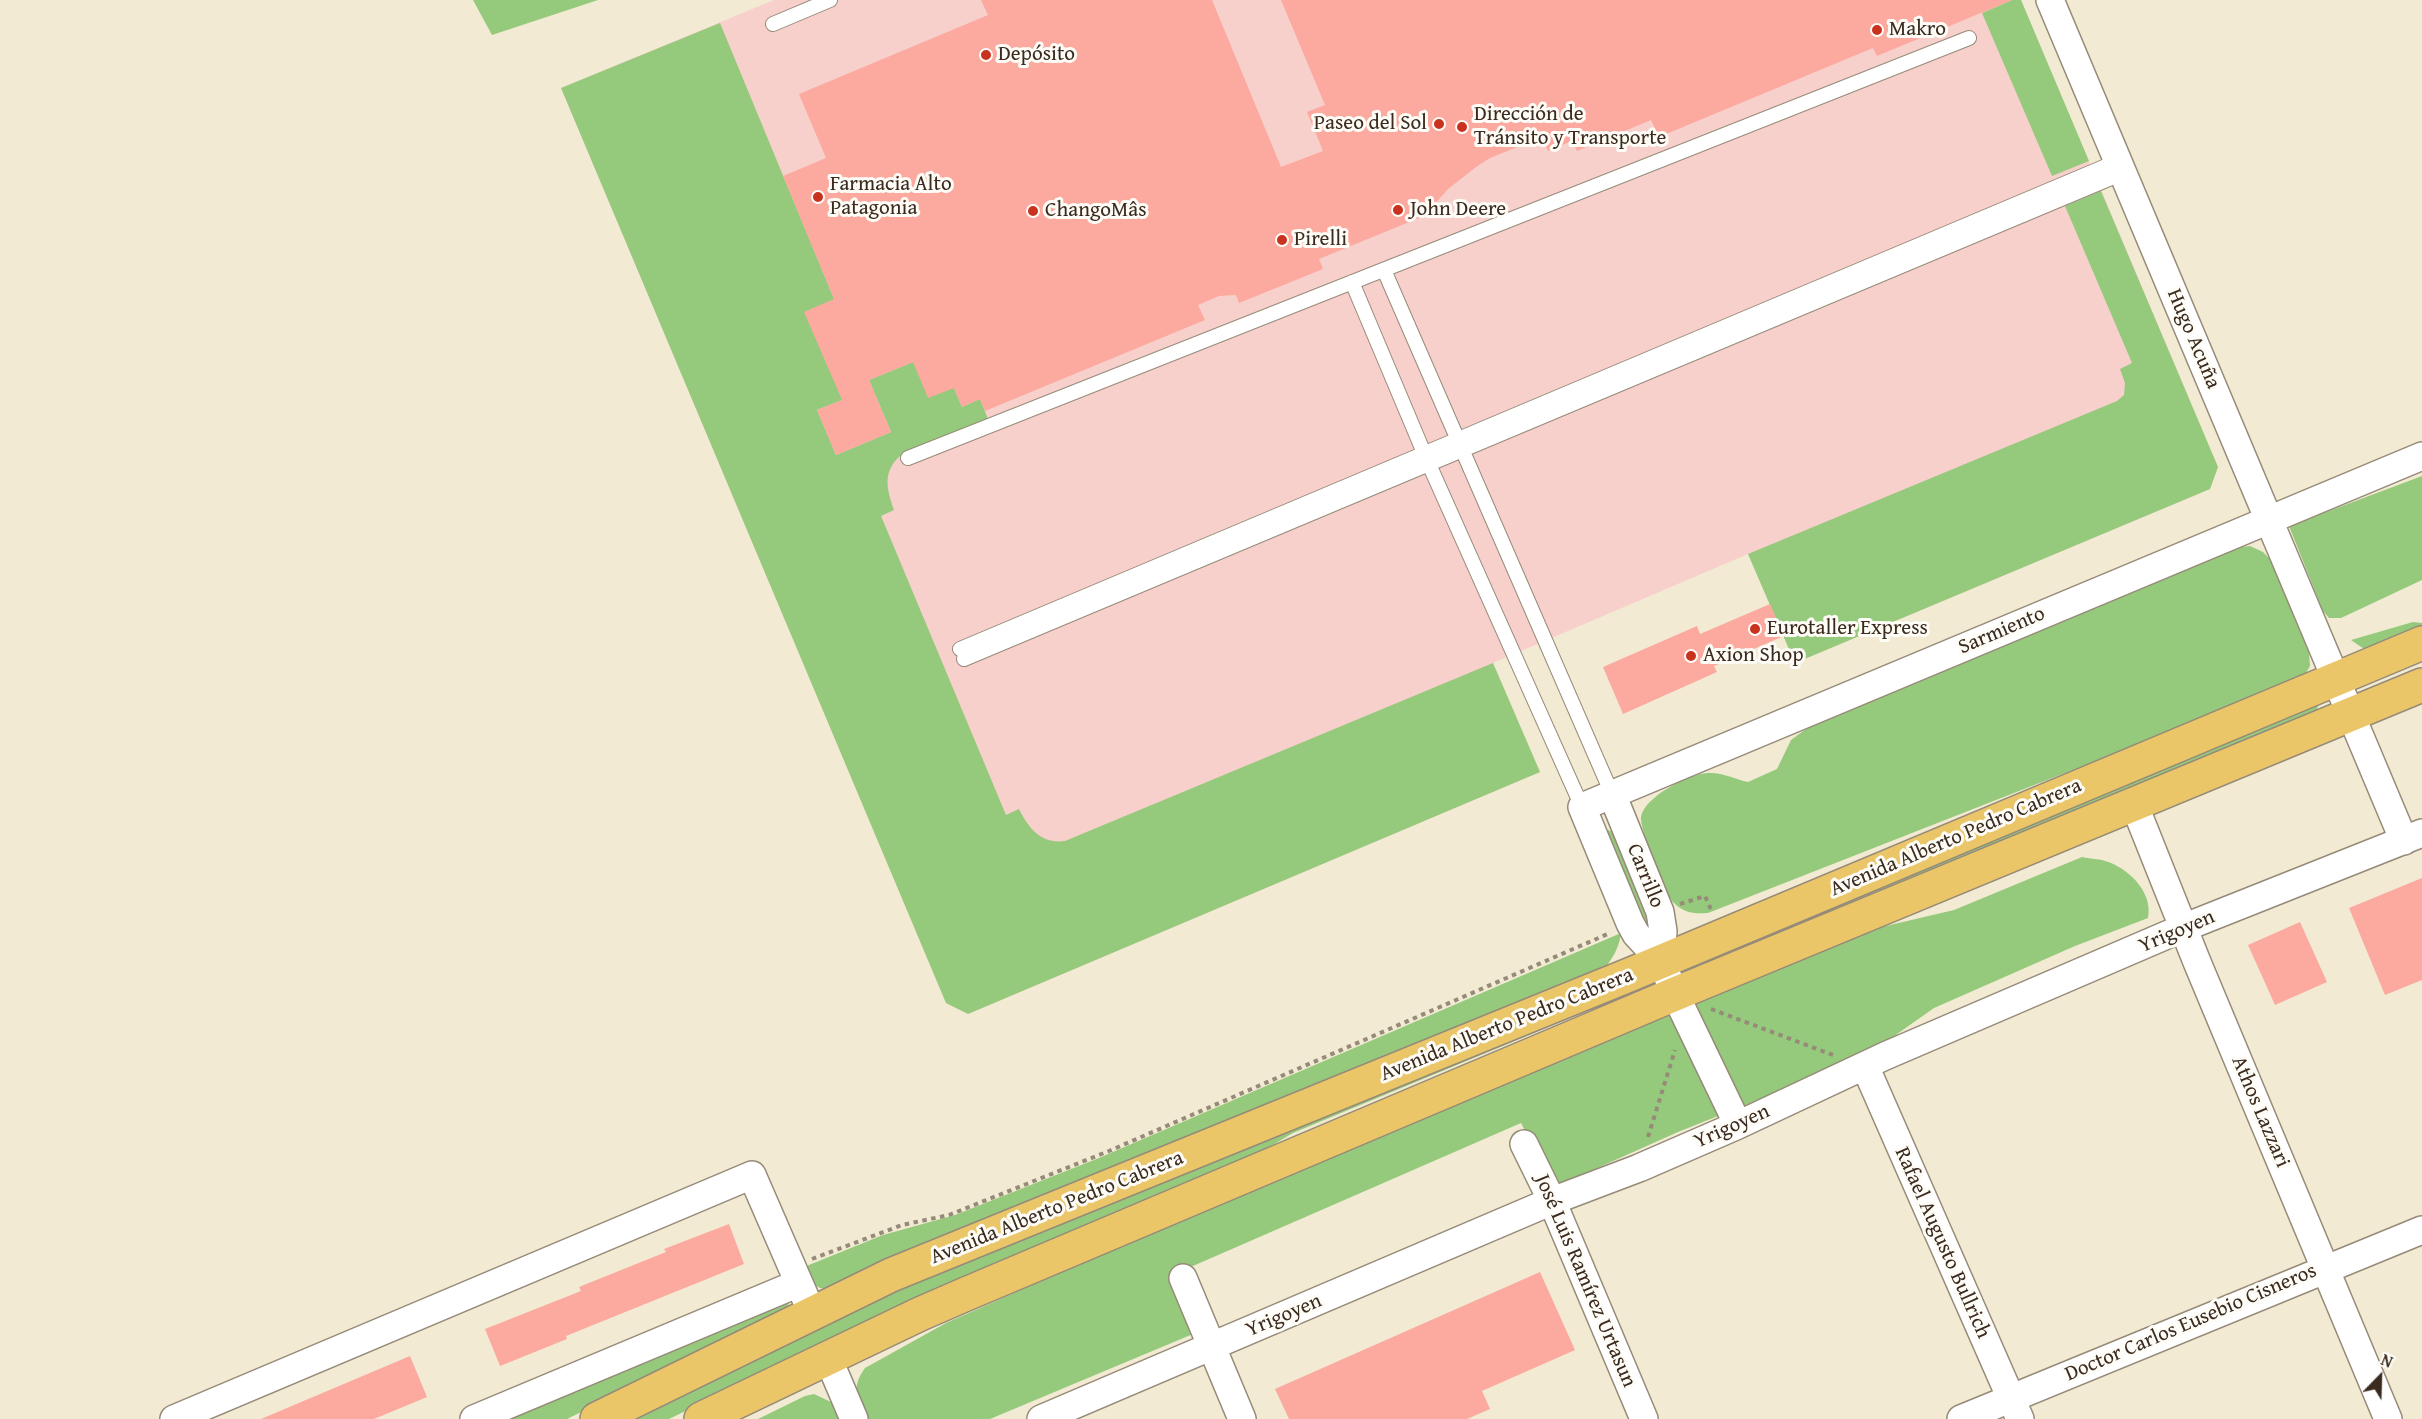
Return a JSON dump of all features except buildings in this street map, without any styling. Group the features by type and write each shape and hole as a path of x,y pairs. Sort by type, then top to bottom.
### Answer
{"main road":[{"name":"Avenida Alberto Pedro Cabrera","path":"597,1419 901,1271 1722,936 2422,643"},
{"name":"Avenida Alberto Pedro Cabrera","path":"701,1419 921,1314 1681,1007 2134,804 2422,686"}],"street":[{"name":"Hugo Acuña","path":"2050,0 2351,715 2413,837"},
{"name":"Sarmiento","path":"1582,807 2422,456"},
{"name":"Carrillo","path":"1612,794 1660,912 1663,931 1661,961"},
{"name":"Athos Lazzari","path":"2134,804 2183,928 2388,1419"},
{"name":"Carrillo","path":"1582,807 1630,923 1636,934 1661,961 1738,1125"},
{"name":"Yrigoyen","path":"1041,1419 1552,1201 1639,1168 1865,1066 2183,928 2413,837"},
{"name":"Rafael Augusto Bullrich","path":"1865,1066 2016,1409"},
{"name":"José Luis Ramírez Urtasun","path":"1524,1144 1552,1201 1644,1419"},
{"path":"174,1419 752,1175 812,1313"},
{"name":"Doctor Carlos Eusebio Cisneros","path":"1961,1419 2016,1409 2326,1267 2422,1230"},
{"path":"474,1419 796,1276"},
{"path":"1183,1278 1242,1419"},
{"path":"828,1358 854,1419"}],"lane":[{"path":"773,24 830,0"},
{"path":"908,458 1969,38"},
{"path":"962,654 2121,167"},
{"path":"1384,270 1612,794"},
{"path":"1352,282 1427,459 1582,807"}],"path":[{"path":"1660,912 1705,896 1722,936"},
{"path":"796,1276 824,1253 902,1225 950,1215 1109,1151 1630,923"},
{"path":"1639,1168 1684,1020 1681,1007 1710,1008 1865,1066"}],"shaded area":[{"path":"774,0 2021,0 2218,467 2210,489 1795,663 1748,554 1493,663 1540,772 968,1014 946,1003 561,88"}],"green space":[{"path":"473,0 598,0 492,35"},
{"path":"2012,0 2021,0 2089,161 2052,176 1982,13"},
{"path":"720,23 834,299 842,400 817,410 836,455 891,432 869,380 913,362 954,388 962,407 980,399 988,419 900,456 890,468 888,475 889,495 894,510 881,516 1006,815 1019,809 1037,834 1049,840 1065,841 1493,663 1540,772 968,1014 946,1003 561,88"},
{"path":"2101,191 2218,467 2210,489 1795,663 1748,554 2117,401 2124,395 2125,383 2120,369 2132,363 2065,206"},
{"path":"2422,476 2422,580 2341,618 2329,618 2323,611 2289,526"},
{"path":"2250,546 2263,552 2273,562 2309,653 2310,666 2302,680 1708,913 1685,911 1670,898 1649,847 1641,817 1650,802 1668,788 1690,777 1708,773 1748,782 1777,769 1791,740 1806,729 2233,548"},
{"path":"2413,622 2422,623 2422,634 2367,651 2351,640"},
{"path":"2313,705 2318,706 2316,713 2240,741 2196,770 1729,964 1721,949"},
{"path":"1608,830 1616,833 1652,918 1649,927 1643,922 1606,835"},
{"path":"2082,857 2108,862 2133,878 2144,892 2149,909 2148,918 2075,946 1934,1008 1890,1039 1808,1080 1678,1132 1566,1182 1557,1183 1549,1178 1521,1123 1170,1276 1193,1334 990,1419 868,1419 861,1405 857,1388 860,1375 865,1368 946,1323 1189,1216 1873,929 1954,910"},
{"path":"1621,933 1615,952 1604,969 830,1289 820,1288 810,1283 804,1267 883,1235 955,1215 1099,1158"},
{"path":"1641,983 1642,988 1293,1133 1218,1177 751,1379 669,1419 629,1419 892,1293"},
{"path":"791,1299 785,1311 567,1419 504,1419"},
{"path":"814,1394 833,1403 840,1419 758,1419 805,1396"}],"place":[{"name":"Makro","path":"1877,30"},
{"name":"Depósito","path":"986,55"},
{"name":"Paseo del Sol","path":"1439,124"},
{"name":"Dirección de Tránsito y Transporte","path":"1462,127"},
{"name":"Farmacia Alto Patagonia","path":"818,197"},
{"name":"John Deere","path":"1398,210"},
{"name":"ChangoMâs","path":"1033,211"},
{"name":"Pirelli","path":"1282,240"},
{"name":"Eurotaller Express","path":"1755,629"},
{"name":"Axion Shop","path":"1691,656"}]}
